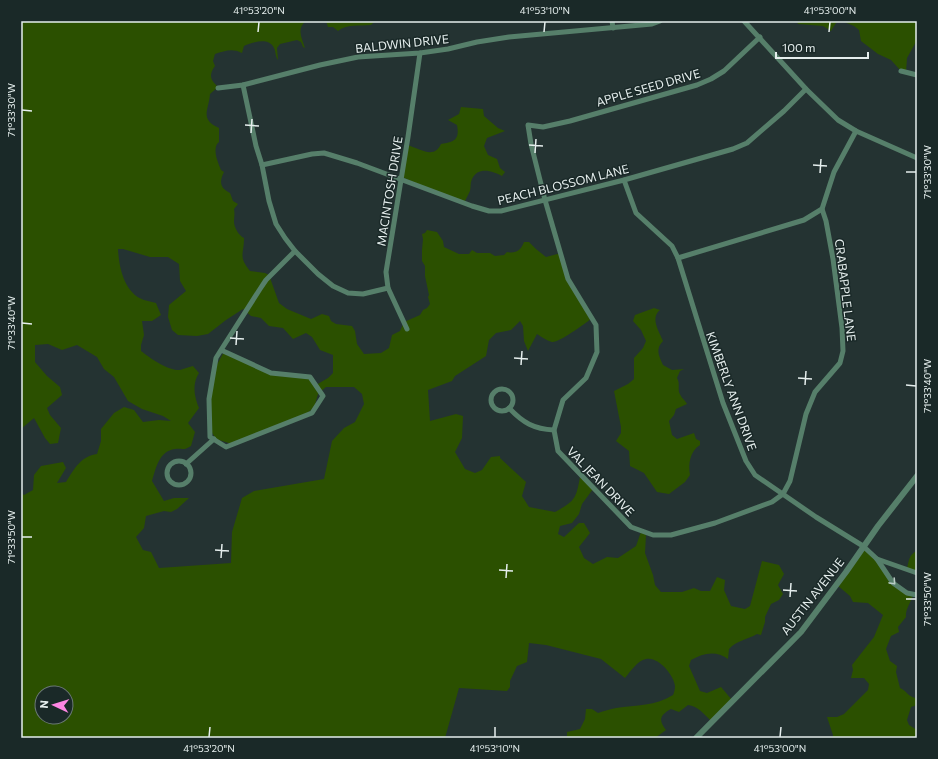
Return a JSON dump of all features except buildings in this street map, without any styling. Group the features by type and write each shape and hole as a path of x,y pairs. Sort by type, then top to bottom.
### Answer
{"street":[{"path":"612,21 613,28"},
{"name":"BALDWIN DRIVE","path":"218,88 243,85 320,65 358,57 420,53 509,37 652,24 660,21"},
{"path":"744,21 806,89 838,120 856,131 917,158"},
{"name":"APPLE SEED DRIVE","path":"528,125 542,127 570,121 697,85 724,71 760,37"},
{"name":"MACINTOSH DRIVE","path":"407,328 388,288 386,272 420,53"},
{"path":"901,71 917,75"},
{"path":"243,85 269,201 276,224 295,251 318,274 333,286 348,293 363,294 388,288"},
{"name":"PEACH BLOSSOM LANE","path":"262,165 312,154 324,153 357,163 444,196 489,211 501,211 624,180 733,148 747,142 784,111 806,89"},
{"name":"VAL JEAN DRIVE","path":"528,125 531,144 545,200 568,279 596,325 597,352 586,378 563,400 554,430 558,451 632,527 653,535 671,535 715,523 772,502 783,494"},
{"path":"678,258 804,220 822,209 834,172 856,131"},
{"name":"KIMBERLY ANN DRIVE","path":"624,180 636,213 672,246 678,258 723,403 746,461 756,475 816,517 863,546 877,559"},
{"name":"CRABAPPLE LANE","path":"783,494 790,481 806,414 815,392 840,364 843,351 842,328 833,259 826,221 822,209"},
{"path":"222,350 271,373 310,377 323,396 312,413 226,447 210,437 209,399 216,358 266,280 295,251"},
{"path":"506,390 511,395 512,402 509,408 499,411 493,407 491,397 496,391 506,390"},
{"path":"509,408 517,416 535,428 554,430"},
{"path":"186,464 214,439"},
{"path":"176,462 183,462 186,464 189,467 191,474 187,481 180,485 173,483 168,477 167,473 169,466 176,462"},
{"name":"AUSTIN AVENUE","path":"696,738 801,632 846,572 863,546 917,476"},
{"path":"877,559 917,572"},
{"path":"877,559 893,583 907,593 917,595"}],"green space":[{"path":"21,21 306,21 300,30 305,48 301,42 297,40 280,44 277,48 278,60 272,45 265,41 260,41 244,46 242,53 232,50 215,54 213,61 215,66 211,78 218,87 210,94 207,118 213,125 219,128 219,142 216,147 216,157 221,170 224,172 221,179 221,184 224,189 230,193 233,201 238,204 234,209 234,224 236,229 244,238 242,255 246,266 250,271 269,275 279,303 287,309 311,319 322,314 329,316 331,321 336,324 352,326 355,331 357,344 364,354 381,353 389,348 392,335 400,331 404,322 420,315 430,304 425,276 425,266 422,261 422,234 427,230 437,232 443,241 444,247 459,254 469,254 472,250 477,253 490,253 495,256 504,255 507,252 518,251 524,242 529,242 546,257 561,253 573,286 591,319 572,333 555,342 548,341 537,334 528,351 524,341 523,326 520,321 511,330 496,333 489,340 486,356 455,376 452,381 428,390 430,421 456,414 463,416 462,438 455,452 465,469 475,473 482,470 491,457 500,456 500,458 526,482 522,496 529,507 555,512 562,508 574,499 580,477 593,489 582,504 579,514 572,523 560,526 558,534 564,537 579,523 584,523 590,533 579,547 584,558 593,564 607,557 618,558 636,546 641,532 646,535 645,553 655,585 661,592 682,592 694,588 701,591 710,591 717,577 725,580 724,590 731,606 745,609 750,606 762,561 779,565 784,574 778,585 783,594 779,600 771,604 765,617 761,635 757,634 732,646 729,649 728,659 719,654 705,654 691,660 689,666 700,691 707,693 721,687 732,700 711,721 701,711 692,706 688,705 679,712 671,709 664,713 661,718 666,730 655,738 567,738 567,732 580,729 585,719 586,709 592,709 598,713 609,709 653,703 673,695 675,687 672,677 660,663 651,659 643,660 634,667 625,678 601,659 546,645 529,643 527,662 517,666 510,681 510,687 507,691 459,688 445,738 21,738 21,493 24,495 33,490 34,475 41,466 63,462 66,468 57,483 66,482 82,460 91,455 97,454 101,441 101,429 114,413 124,407 134,410 143,422 159,420 171,421 163,416 142,409 128,401 114,377 104,369 97,357 77,345 62,350 48,344 35,345 35,362 47,376 60,387 62,395 47,408 50,415 61,428 58,443 50,444 34,418 21,429","holes":["118,249 123,249 150,257 168,257 179,264 180,281 186,291 169,305 168,317 172,330 178,335 197,336 208,334 243,309 251,316 261,318 269,326 283,328 293,339 306,333 312,337 320,350 333,355 333,373 328,378 316,385 306,375 272,373 225,350 215,368 208,406 209,428 216,439 232,444 304,415 314,408 318,394 326,387 354,387 362,394 364,404 355,422 344,428 332,441 324,479 254,491 242,498 232,532 231,563 159,568 151,552 143,550 136,537 144,528 146,516 164,511 171,512 177,509 189,498 174,498 164,501 152,481 159,461 165,453 170,450 185,449 191,446 195,432 188,423 199,408 194,390 195,381 199,373 193,366 175,370 159,364 141,351 144,335 142,321 152,321 161,315 156,303 137,297 127,286 121,271"]},
{"path":"326,21 375,21 371,25 349,26 338,31 333,27 328,27"},
{"path":"797,21 840,21 836,23 831,31 823,26 798,24"},
{"path":"842,21 917,21 917,40 907,58 906,72 901,71 891,60 878,54 861,41 859,30"},
{"path":"461,107 483,109 484,116 498,128 505,131 487,138 484,146 488,155 497,159 500,168 505,172 502,176 490,171 478,172 472,179 470,191 464,203 400,176 407,145 430,152 438,149 441,144 453,141 457,137 457,125 448,120 459,114"},
{"path":"654,308 660,310 657,313 656,325 663,341 658,350 663,365 672,370 684,369 680,371 677,378 679,383 679,392 687,404 676,409 674,415 669,421 672,435 677,439 694,433 696,439 700,441 700,445 690,458 690,475 685,482 669,494 657,492 644,473 630,466 629,451 616,441 621,433 621,427 614,391 628,384 634,379 634,358 643,348 646,341 641,330 633,321 635,315"},
{"path":"862,546 871,554 890,580 913,595 907,609 906,617 898,627 899,632 891,636 886,649 890,661 897,666 896,672 900,688 912,697 917,698 917,705 911,707 907,720 909,725 917,730 917,738 833,738 827,717 837,717 844,714 868,690 869,684 864,678 851,678 853,670 852,665 874,637 883,615 868,603 853,602 850,596 837,585"},
{"path":"917,551 917,573 907,568 911,556"}]}
